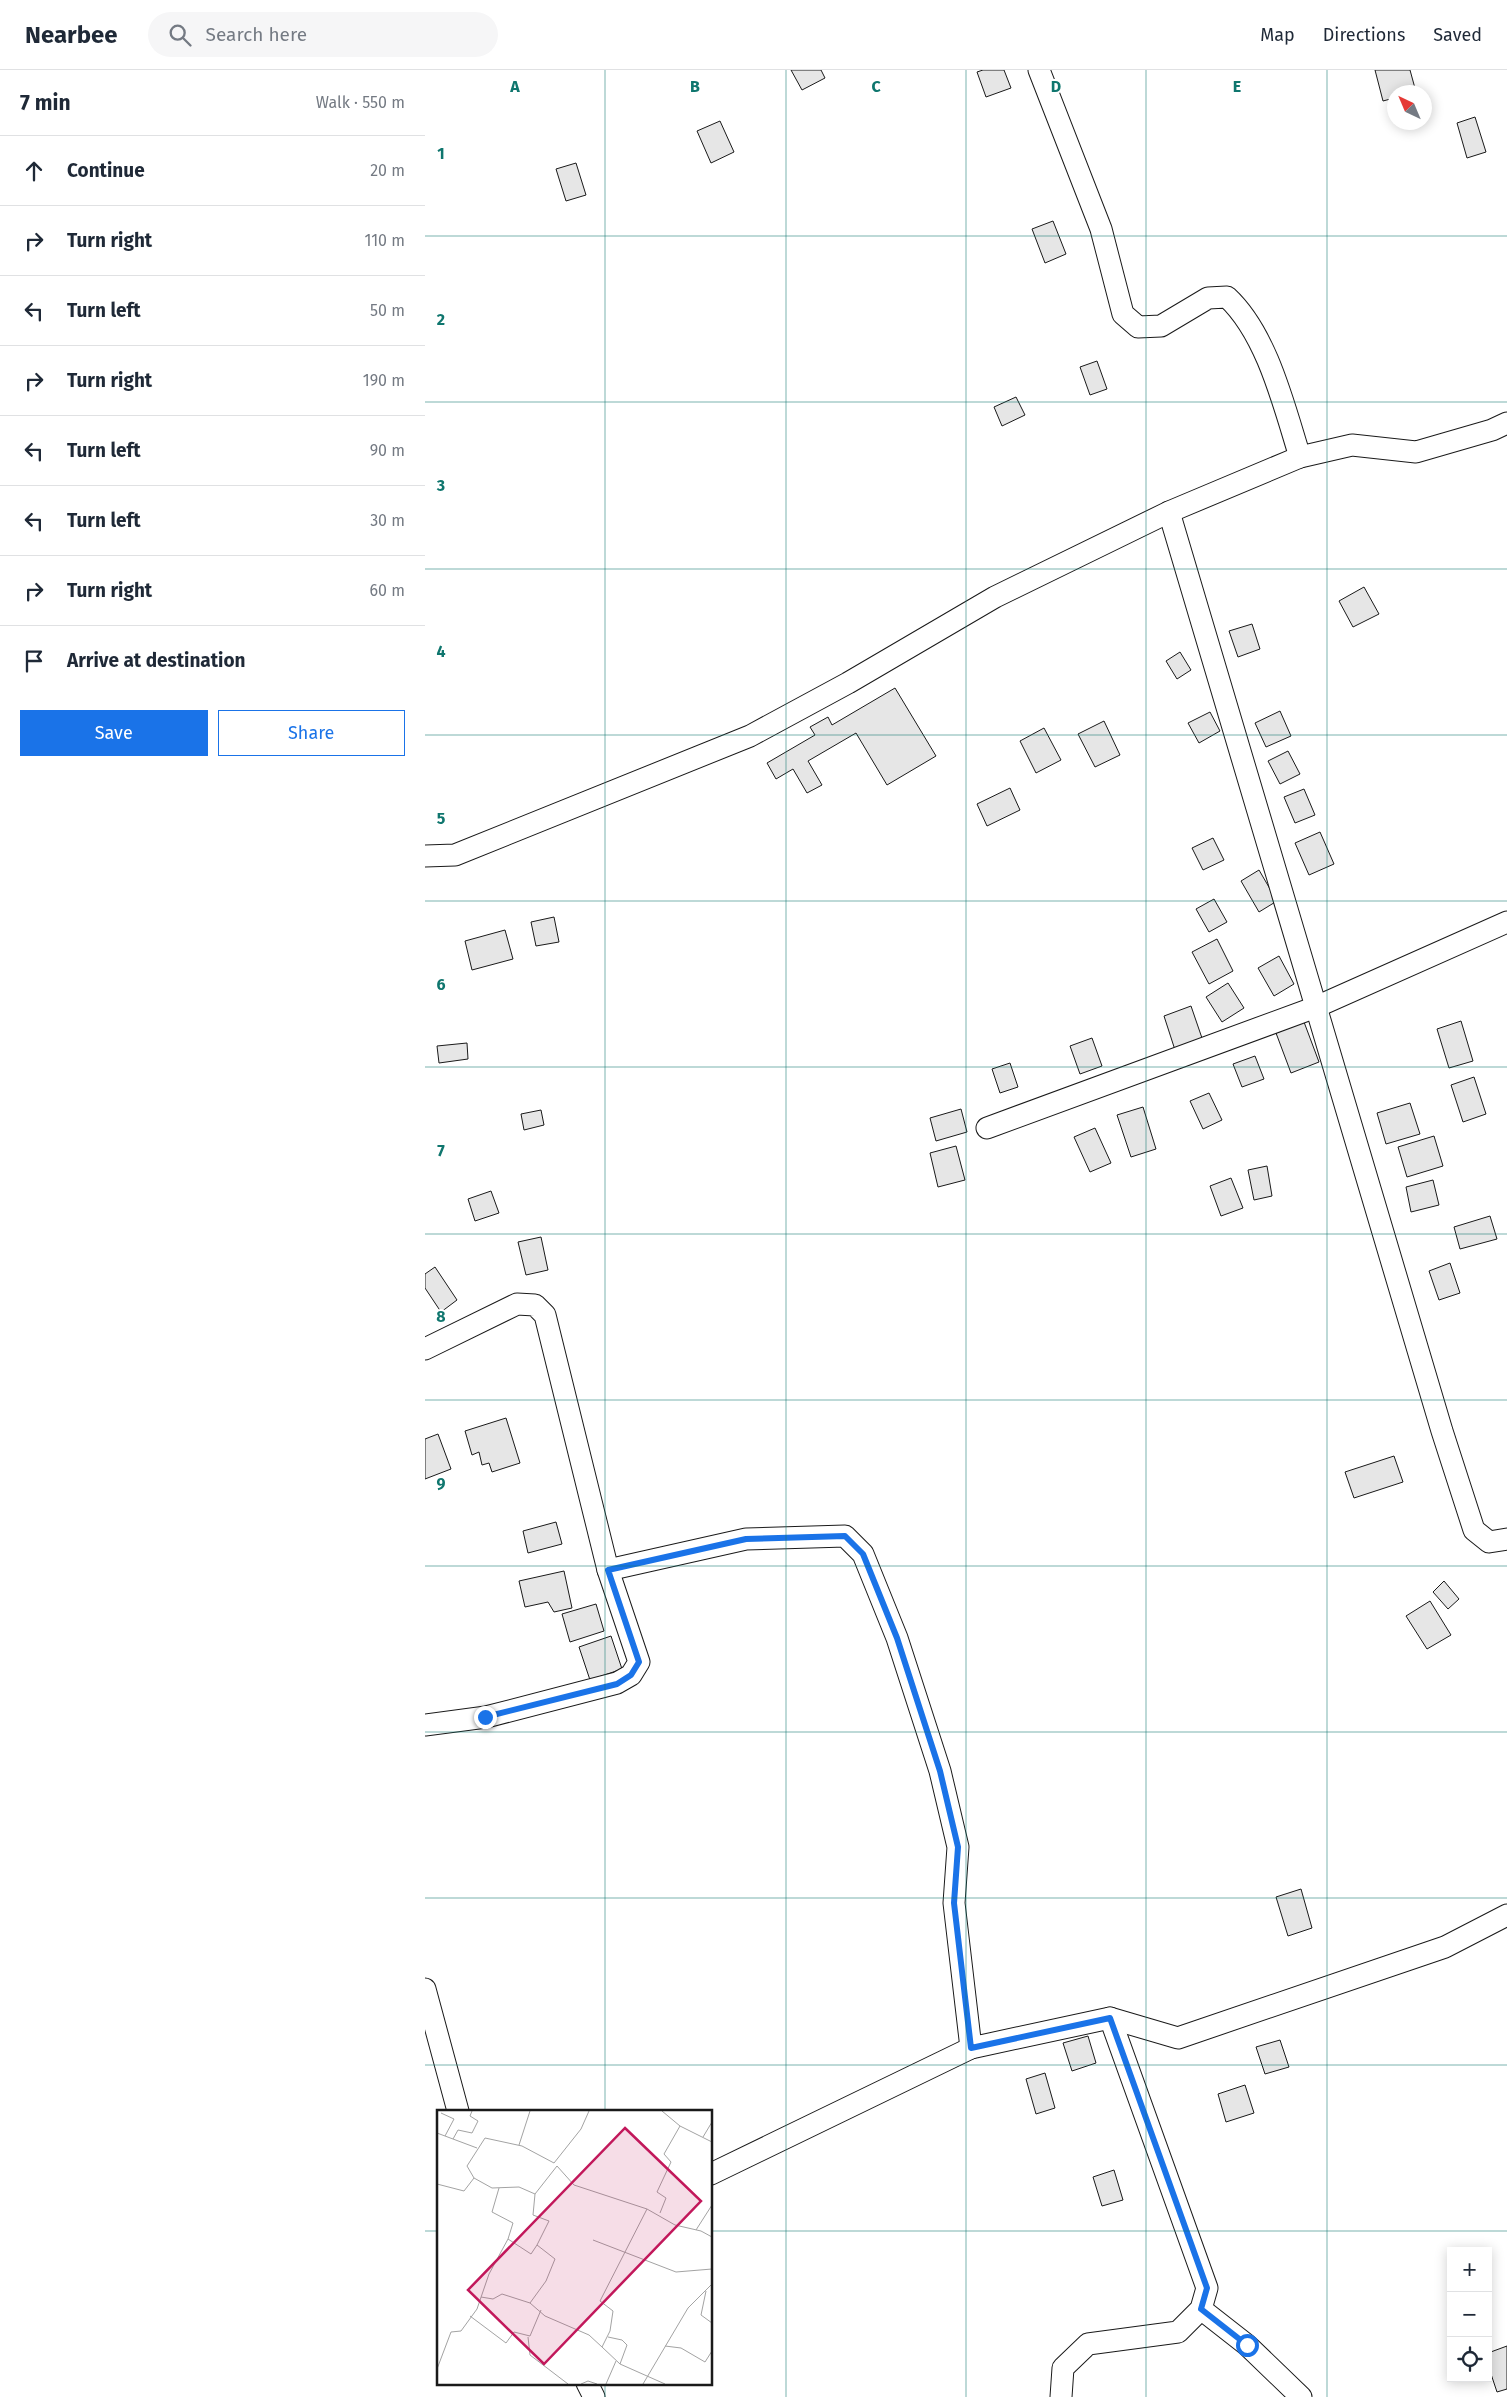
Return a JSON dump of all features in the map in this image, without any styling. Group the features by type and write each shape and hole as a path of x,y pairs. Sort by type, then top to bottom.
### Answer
{"street":[{"path":"1039,70 1101,229 1123,314 1139,327 1161,326 1208,298 1227,297 1240,308 1270,364 1300,457"},
{"path":"425,856 455,855 750,736 848,683 995,597 1169,512 1300,457 1352,445 1416,452 1492,430 1507,423"},
{"path":"1169,512 1442,1431 1474,1530 1489,1542 1507,1539"},
{"path":"987,1128 1316,1007 1507,922"},
{"path":"425,1349 517,1304 535,1304 545,1315 608,1570 639,1662 631,1675 617,1684 485,1717 425,1725"},
{"path":"608,1570 746,1539 845,1536 863,1554 897,1638 940,1771 958,1847 954,1903 971,2048"},
{"path":"713,2173 971,2048 1110,2018 1179,2038 1445,1947 1507,1915"},
{"path":"425,1989 458,2110"},
{"path":"1061,2397 1063,2368 1088,2344 1178,2332 1201,2309 1207,2288 1110,2018"},
{"path":"1201,2309 1247,2345 1301,2397"},
{"path":"588,2384 594,2397"}],"building":[{"path":"791,70 821,70 825,78 802,90"},
{"path":"983,70 1004,70 1011,88 986,97 977,72"},
{"path":"1375,70 1410,70 1414,85 1387,85 1387,100 1383,101"},
{"path":"1475,117 1486,152 1467,158 1457,123"},
{"path":"720,121 734,152 711,163 697,131"},
{"path":"576,163 586,195 566,201 556,169"},
{"path":"1053,221 1066,254 1045,263 1032,229"},
{"path":"1097,361 1107,389 1090,395 1080,367"},
{"path":"1016,397 1025,415 1002,426 994,407"},
{"path":"1364,587 1379,614 1353,627 1339,601"},
{"path":"1252,624 1260,649 1238,657 1229,631"},
{"path":"1180,652 1191,670 1177,679 1166,661"},
{"path":"895,688 936,756 887,785 856,733 808,761 822,785 807,793 793,769 776,779 767,763 815,735 810,727 828,717 832,725"},
{"path":"1280,711 1291,736 1266,747 1255,723"},
{"path":"1210,712 1220,731 1199,743 1188,723"},
{"path":"1104,721 1120,755 1095,767 1078,734"},
{"path":"1044,728 1061,760 1036,773 1020,741"},
{"path":"1288,751 1300,774 1280,784 1268,761"},
{"path":"1010,788 1020,810 987,826 977,804"},
{"path":"1304,789 1315,815 1295,823 1284,797"},
{"path":"1320,832 1334,864 1309,875 1295,843"},
{"path":"1213,838 1224,860 1203,870 1192,848"},
{"path":"1259,870 1277,901 1259,912 1241,881"},
{"path":"1214,899 1227,922 1209,932 1196,909"},
{"path":"554,917 559,942 536,946 531,922"},
{"path":"505,930 513,959 472,970 465,941"},
{"path":"1217,939 1233,971 1209,984 1192,952"},
{"path":"1279,956 1294,984 1274,996 1258,968"},
{"path":"1228,983 1244,1008 1222,1022 1206,997"},
{"path":"1191,1006 1203,1041 1175,1050 1164,1016"},
{"path":"1461,1021 1473,1061 1449,1068 1437,1029"},
{"path":"1304,1022 1319,1062 1291,1073 1276,1033"},
{"path":"1092,1038 1102,1066 1080,1074 1070,1046"},
{"path":"467,1043 468,1059 439,1063 437,1046"},
{"path":"1255,1056 1264,1079 1242,1087 1233,1064"},
{"path":"1010,1063 1018,1087 1000,1093 992,1069"},
{"path":"1474,1077 1486,1114 1463,1122 1451,1085"},
{"path":"1209,1093 1222,1120 1203,1129 1190,1101"},
{"path":"1410,1103 1420,1134 1386,1144 1377,1113"},
{"path":"1143,1107 1156,1149 1131,1157 1117,1115"},
{"path":"961,1109 967,1132 936,1141 930,1118"},
{"path":"541,1110 544,1125 524,1130 521,1114"},
{"path":"1095,1128 1111,1163 1090,1172 1074,1137"},
{"path":"1434,1136 1443,1166 1407,1177 1398,1147"},
{"path":"956,1146 965,1180 938,1187 930,1153"},
{"path":"1267,1166 1272,1196 1254,1200 1248,1170"},
{"path":"1231,1178 1243,1208 1221,1216 1210,1186"},
{"path":"1433,1180 1439,1205 1411,1212 1406,1187"},
{"path":"491,1191 499,1213 475,1221 468,1199"},
{"path":"1490,1216 1497,1239 1460,1249 1454,1227"},
{"path":"541,1237 548,1270 526,1275 518,1242"},
{"path":"1450,1263 1460,1293 1439,1300 1429,1271"},
{"path":"435,1267 457,1300 441,1312 425,1288 425,1274"},
{"path":"506,1418 520,1463 492,1472 489,1463 482,1465 479,1452 472,1455 465,1431"},
{"path":"438,1434 451,1469 425,1479 425,1439"},
{"path":"1394,1456 1403,1482 1354,1498 1345,1472"},
{"path":"556,1522 562,1544 528,1553 523,1531"},
{"path":"564,1571 572,1608 554,1612 548,1602 525,1607 519,1581"},
{"path":"1444,1581 1459,1599 1448,1609 1433,1592"},
{"path":"1430,1601 1451,1635 1427,1649 1406,1616"},
{"path":"596,1604 604,1631 570,1642 562,1614"},
{"path":"611,1636 622,1669 590,1680 579,1647"},
{"path":"1301,1889 1312,1928 1288,1936 1276,1897"},
{"path":"1088,2036 1096,2063 1072,2071 1063,2043"},
{"path":"1280,2040 1289,2067 1265,2074 1256,2047"},
{"path":"1045,2073 1055,2108 1036,2114 1026,2079"},
{"path":"1245,2085 1254,2113 1226,2122 1218,2094"},
{"path":"1114,2170 1123,2200 1102,2206 1093,2177"},
{"path":"1507,2346 1507,2389 1497,2392 1492,2377 1492,2352"}],"route":[{"path":"485,1717 617,1684 631,1675 639,1662 608,1570 746,1539 845,1536 863,1554 897,1638 940,1771 958,1847 954,1903 971,2048 1110,2018 1207,2288 1201,2309 1247,2345"}]}
